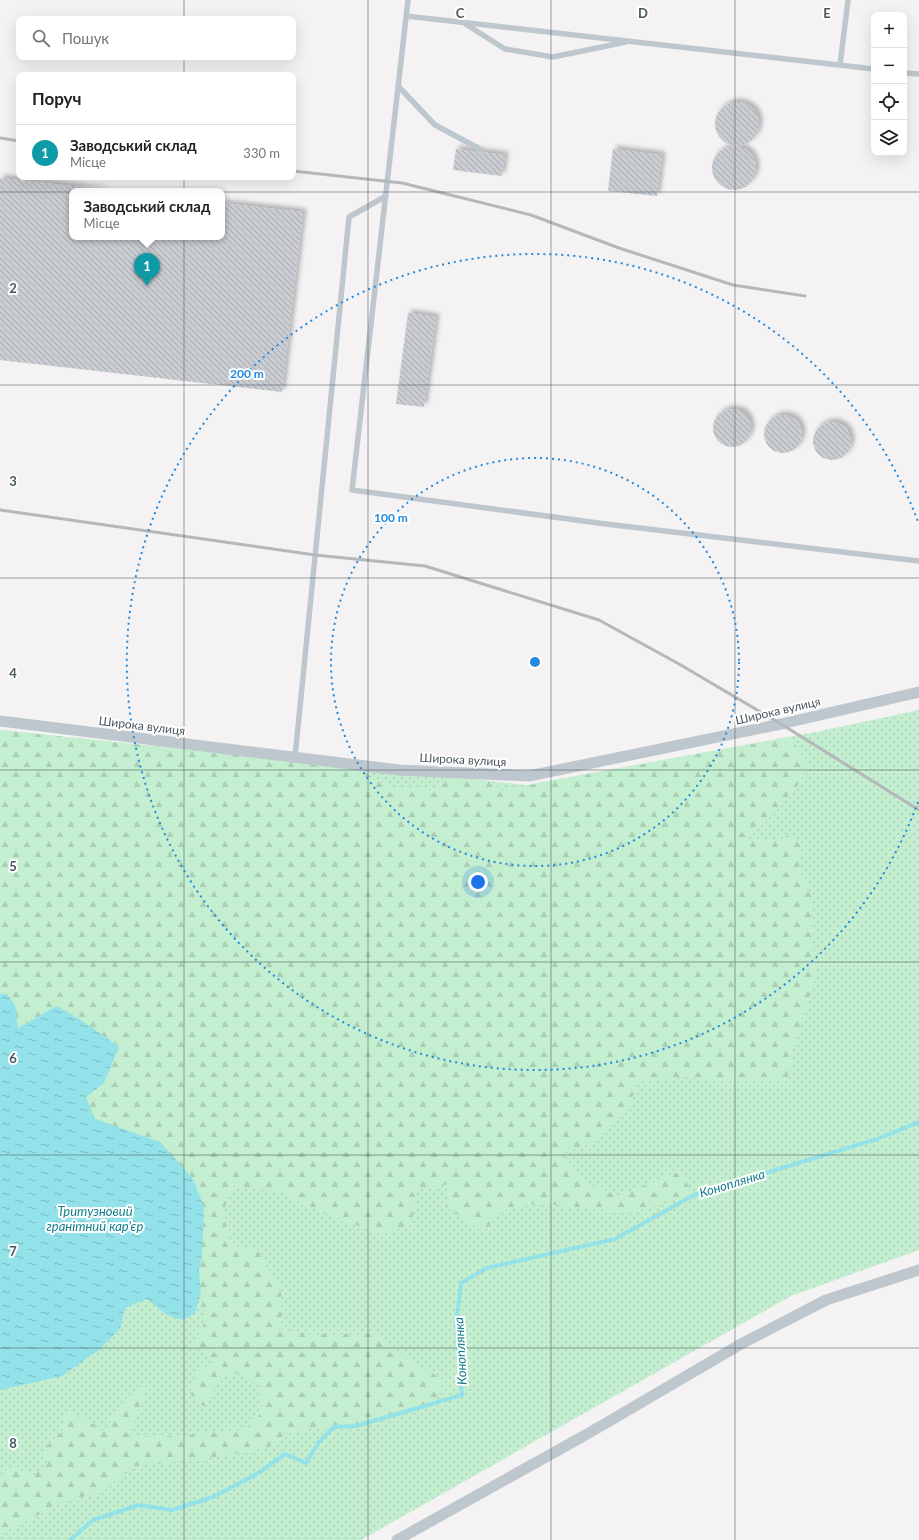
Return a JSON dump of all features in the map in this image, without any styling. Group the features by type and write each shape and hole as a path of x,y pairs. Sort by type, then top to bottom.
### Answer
{"street":[{"name":"Широка вулиця","path":"0,721 399,770 529,776 781,724 919,692"},
{"path":"397,1540 589,1433 741,1344 826,1300 919,1270"}],"lane":[{"path":"408,0 352,490 614,525 919,561"},
{"path":"840,65 848,0"},
{"path":"406,16 871,69"},
{"path":"462,22 505,49 553,57 631,41"},
{"path":"907,73 919,74"},
{"path":"398,86 435,125 482,150"},
{"path":"295,757 349,217 386,196"}],"green space":[{"path":"919,710 919,1250 791,1296 361,1540 0,1540 0,730 526,785 816,732"},
{"path":"0,730 353,767 393,787 435,790 453,777 489,781 503,790 789,737 808,762 801,781 779,808 748,839 770,841 781,839 791,834 802,843 799,868 812,898 811,924 816,975 793,1048 788,1081 720,1082 683,1076 636,1084 630,1109 588,1145 563,1154 583,1182 619,1196 680,1171 694,1195 628,1213 538,1203 498,1212 484,1233 446,1207 449,1184 417,1190 411,1225 382,1235 307,1206 281,1192 234,1186 223,1211 231,1246 258,1249 281,1290 282,1330 314,1334 375,1334 411,1361 444,1380 435,1403 356,1426 315,1427 284,1435 267,1448 203,1459 135,1466 102,1492 65,1501 0,1535 0,1488 3,1470 17,1468 34,1475 47,1464 43,1449 61,1433 67,1411 89,1421 104,1431 125,1399 147,1386 129,1437 179,1436 246,1429 262,1412 260,1386 238,1373 222,1376 204,1407 189,1393 197,1373 212,1362 201,1349 191,1347 204,1324 199,1271 204,1228 160,1142 95,1120 86,1097 104,1083 119,1047 84,1022 57,1006 18,1028 7,994 0,994"}],"water":[{"name":"Тритузновий гранітний кар'єр","path":"0,994 7,994 15,1005 18,1028 57,1006 84,1022 119,1047 104,1083 86,1097 95,1119 160,1142 193,1179 204,1207 202,1255 199,1271 201,1293 195,1313 183,1320 167,1315 147,1299 125,1308 120,1329 99,1350 62,1376 0,1390"}],"building":[{"path":"737,102 749,106 755,112 759,124 755,136 749,142 737,146 725,142 719,136 715,124 719,112 725,106"},
{"path":"734,146 746,150 752,156 756,168 752,180 746,186 734,190 722,186 716,180 712,168 716,156 722,150"},
{"path":"456,149 505,155 502,176 453,170"},
{"path":"613,149 662,155 657,196 608,191"},
{"path":"0,178 89,188 69,188 69,240 225,240 225,203 303,212 282,392 0,360"},
{"path":"408,313 436,317 424,407 396,404"},
{"path":"728,409 736,409 746,414 750,421 750,435 746,442 736,447 728,447 718,442 716,439 713,432 713,424 718,414 721,412"},
{"path":"779,415 787,415 794,418 799,423 802,434 799,445 794,450 787,453 779,453 772,450 767,445 764,438 764,430 767,423 772,418"},
{"path":"828,422 836,422 846,427 850,434 850,448 846,455 836,460 828,460 818,455 816,452 813,445 813,437 818,427 821,425"}],"waterway":[{"name":"Коноплянка","path":"70,1540 93,1520 139,1505 172,1510 213,1497 257,1474 285,1454 306,1463 319,1442 334,1427 356,1426 462,1395 456,1325 461,1283 487,1268 615,1239 694,1195 877,1139 919,1122"}],"railway":[{"path":"0,138 16,141"},
{"path":"296,171 402,183 531,215 619,248 733,285 805,296"},
{"path":"0,510 315,555 425,566 599,620 679,664 781,724 919,810"}],"place":[{"name":"Заводський склад","path":"147,286"}]}
